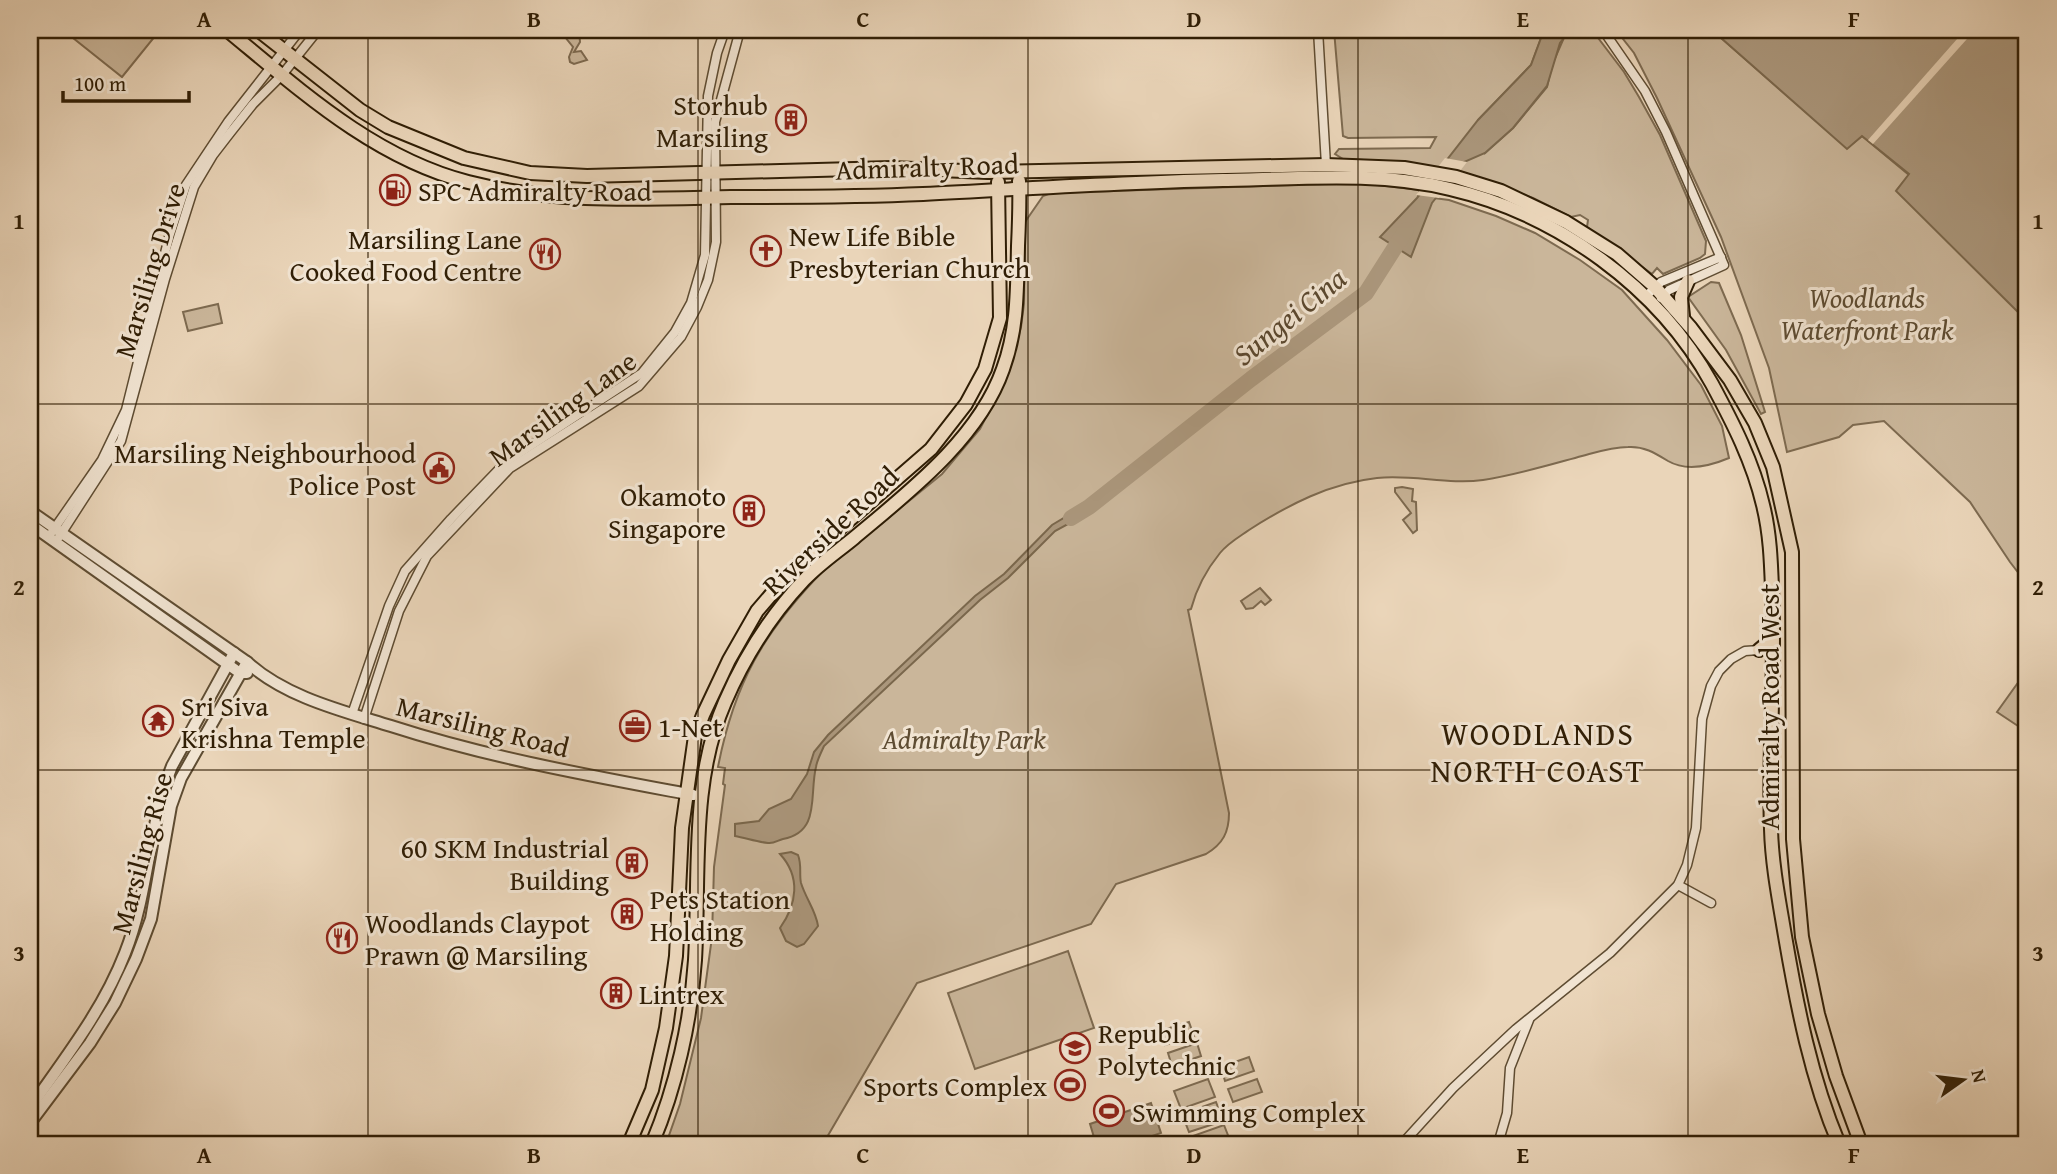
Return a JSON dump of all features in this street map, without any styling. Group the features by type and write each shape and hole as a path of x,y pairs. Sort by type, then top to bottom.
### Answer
{"main road":[{"name":"Admiralty Road","path":"227,30 271,67 359,133 435,172 485,186 561,197 710,198 919,194 1019,187 1328,178 1374,179 1447,188 1495,203 1552,229 1609,266 1650,301"},
{"name":"Admiralty Road","path":"258,30 360,110 388,127 464,158 516,170 559,176 891,168 997,171 1326,165 1404,168 1456,177 1501,191 1566,222 1617,254 1660,291"},
{"name":"Riverside Road","path":"652,1144 670,1093 688,1011 695,962 702,797 711,740 723,705 742,666 770,621 811,573 943,459 977,421 1003,371 1016,324 1018,170"},
{"name":"Riverside Road","path":"629,1144 652,1090 666,1028 676,956 682,828 695,736 729,660 757,611 792,570 932,449 966,404 985,369 1000,318 997,171"},
{"path":"1683,316 1681,297 1688,281"},
{"name":"Admiralty Road West","path":"1660,291 1683,316 1730,380 1755,423 1773,467 1792,552 1793,839 1802,937 1818,1014 1836,1076 1861,1144"},
{"name":"Admiralty Road West","path":"1650,301 1699,362 1750,460 1764,507 1770,548 1774,630 1770,788 1775,879 1811,1062 1839,1144"},
{"path":"1759,650 1774,630"},
{"path":"1774,651 1791,635"},
{"path":"1759,650 1774,651 1791,664"}],"street":[{"name":"Marsiling Drive","path":"55,535 102,460 126,410 169,237 186,185 228,122 300,30"},
{"name":"Marsiling Drive","path":"55,535 121,441 165,279 194,187 230,133 318,30"},
{"name":"Marsiling Lane","path":"364,719 399,611 426,556 510,468 608,401 642,373 675,332 691,303 705,255 710,198 708,96 725,30"},
{"name":"Marsiling Lane","path":"710,174 715,122 740,30"},
{"path":"1318,30 1326,165"},
{"path":"1603,30 1645,91 1666,132 1722,261"},
{"path":"1650,301 1660,291 1688,281 1722,261"},
{"path":"1660,291 1661,282 1722,261"},
{"name":"Marsiling Lane","path":"352,715 388,606 405,571 450,519 506,462 608,401"},
{"name":"Marsiling Road","path":"30,512 55,535 240,673 260,674"},
{"name":"Marsiling Road","path":"30,524 55,535 234,653 260,674 311,699 364,719 476,751 702,797"},
{"path":"1402,1144 1453,1088 1530,1017 1610,953 1678,885 1687,865 1696,828 1702,719 1711,686 1719,671 1731,659 1745,650 1759,650"},
{"name":"Marsiling Rise","path":"30,1108 105,997 126,952 142,896 164,785 234,653"},
{"name":"Marsiling Rise","path":"30,1124 90,1043 115,1003 136,960 150,919 171,806 184,773 247,662"},
{"path":"1678,885 1711,903"},
{"path":"1498,1144 1507,1113 1510,1068 1530,1017"}],"green space":[{"path":"63,30 160,30 122,77"},
{"path":"566,30 579,30 580,42 574,52 581,51 587,60 574,64 570,62 573,47 565,37"},
{"path":"1334,30 1544,30 1531,65 1478,120 1485,153 1513,128 1547,87 1552,65 1566,33 1570,30 1592,30 1624,72 1660,135 1706,241 1705,254 1663,274 1657,268 1652,274 1587,227 1588,220 1580,215 1571,217 1533,198 1462,172 1406,162 1343,159 1335,154 1339,149 1430,148 1436,137 1343,136"},
{"name":"Woodlands Waterfront Park","path":"1616,30 1712,30 1847,148 1862,136 1909,175 1897,190 2027,320 2027,584 1970,502 1884,421 1853,425 1839,437 1787,452 1769,368 1721,237 1657,98 1634,53"},
{"name":"Admiralty Park","path":"1369,184 1420,190 1418,196 1449,200 1535,233 1580,260 1622,290 1667,340 1701,385 1722,426 1729,458 1691,467 1675,464 1644,449 1622,447 1483,480 1377,478 1310,496 1249,530 1226,546 1215,559 1199,587 1191,609 1188,610 1229,813 1228,826 1221,842 1206,854 1116,884 1091,924 917,983 823,1144 666,1144 680,1104 701,1018 712,937 714,867 725,785 725,768 718,767 742,685 767,639 801,594 822,572 942,474 980,429 996,398 1021,327 1024,304 1025,222 1043,196 1051,193"},
{"path":"1711,282 1719,283 1741,335 1765,412 1761,414 1726,350 1688,297"},
{"path":"218,304 222,323 188,331 183,312"},
{"path":"1395,488 1413,489 1412,501 1416,502 1417,530 1413,533 1403,520 1411,513 1395,492"},
{"path":"1260,588 1271,600 1265,605 1261,601 1253,608 1246,609 1241,601"},
{"path":"2027,670 2027,732 1997,712"},
{"path":"1068,951 1094,1028 975,1069 948,993"},
{"path":"1189,1022 1194,1036 1165,1045 1160,1031"},
{"path":"1197,1043 1201,1056 1172,1066 1168,1053"},
{"path":"1249,1057 1254,1071 1225,1081 1221,1067"},
{"path":"1208,1079 1215,1097 1181,1109 1174,1091"},
{"path":"1257,1079 1262,1092 1233,1102 1228,1089"},
{"path":"1216,1102 1223,1121 1189,1132 1182,1114"},
{"path":"1224,1125 1231,1143 1193,1144 1190,1137"}],"shaded area":[{"path":"1544,30 1570,30 1560,43 1547,86 1513,128 1485,153 1464,162 1432,203 1411,257 1380,237 1417,198 1478,120 1531,65"},
{"path":"1712,30 2027,30 2027,321 1896,191 1909,174 1862,136 1847,149"},
{"path":"1087,504 1092,511 1055,531 1008,578 980,600 824,746 814,778 811,811 803,829 795,835 770,843 735,836 735,824 759,821 769,809 791,799 807,774 814,752 828,735 975,596 1004,574 1052,525"},
{"path":"791,852 798,855 801,883 818,926 804,944 797,947 786,941 780,928 793,900 794,881 780,854"},
{"path":"1151,1103 1161,1133 1129,1144 1096,1144 1090,1124"}],"pier":[{"path":"1965,30 1975,30 1873,144 1868,140"},
{"path":"1445,158 1467,162 1439,198 1416,195"}],"waterway":[{"name":"Sungei Cina","path":"1071,518 1089,507 1251,379 1366,293 1406,230"}],"place":[{"name":"Storhub Marsiling","path":"791,120"},
{"name":"SPC Admiralty Road","path":"395,190"},
{"name":"New Life Bible Presbyterian Church","path":"766,251"},
{"name":"Marsiling Lane Cooked Food Centre","path":"545,254"},
{"name":"Marsiling Neighbourhood Police Post","path":"439,468"},
{"name":"Okamoto Singapore","path":"749,511"},
{"name":"Sri Siva Krishna Temple","path":"158,721"},
{"name":"1-Net","path":"635,726"},
{"name":"60 SKM Industrial Building","path":"632,863"},
{"name":"Pets Station Holding","path":"627,914"},
{"name":"Woodlands Claypot Prawn @ Marsiling","path":"342,938"},
{"name":"Lintrex","path":"616,993"},
{"name":"Republic Polytechnic","path":"1075,1048"},
{"name":"Sports Complex","path":"1070,1085"},
{"name":"Swimming Complex","path":"1109,1111"}],"district":[{"name":"WOODLANDS NORTH COAST","path":"1538,752"}]}
